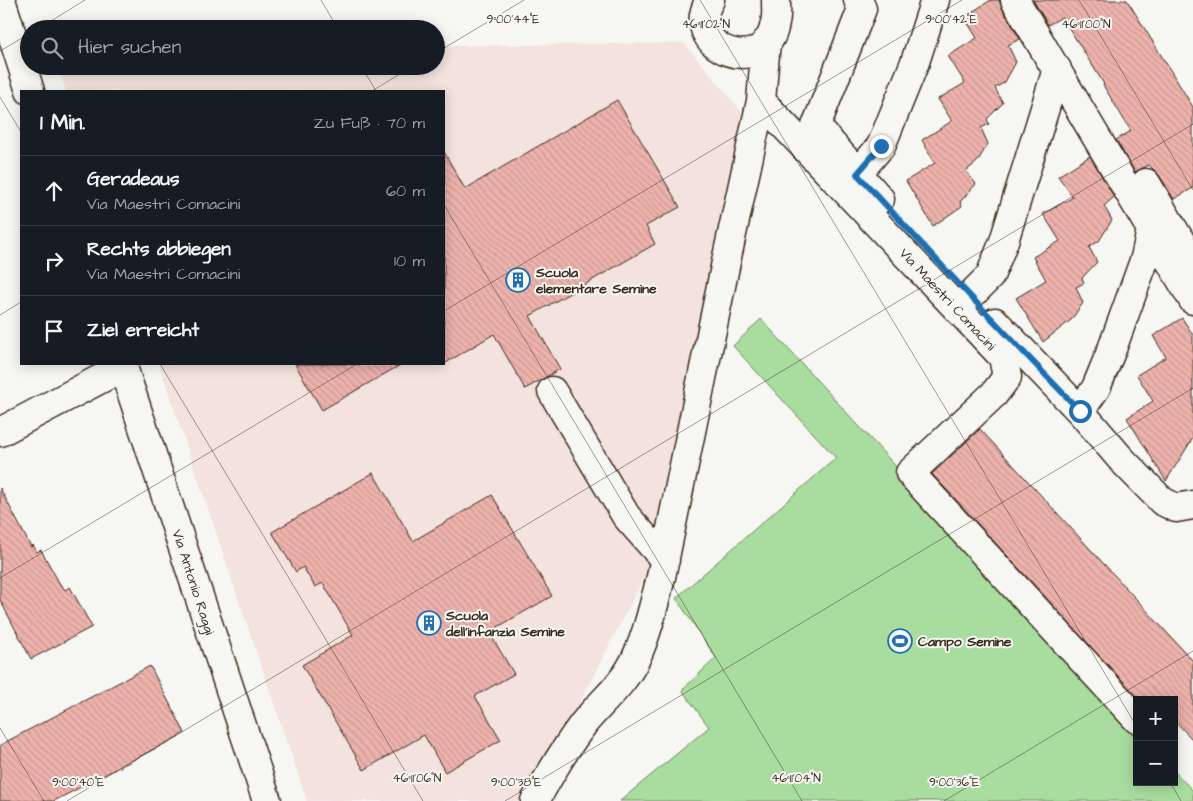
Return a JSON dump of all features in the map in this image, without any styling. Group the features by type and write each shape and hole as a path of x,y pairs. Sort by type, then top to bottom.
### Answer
{"street":[{"path":"2,0 20,58"},
{"path":"710,0 703,16 710,39 719,48 730,53 742,54 754,52 771,36 775,24 776,0"},
{"name":"Via Maestri Comacini","path":"858,0 862,9 816,126 857,174 1162,501 1176,508 1193,505"},
{"path":"857,174 881,146 915,62 935,0"},
{"path":"1015,0 1193,300"},
{"path":"1036,0 1193,262"},
{"path":"535,801 560,755 586,722 614,692 636,658 651,615 761,101 766,42"},
{"name":"Via Maestri Comacini","path":"970,296 990,276 1004,241 1057,69"},
{"path":"25,75 30,90"},
{"name":"Via Maestri Comacini","path":"761,101 1003,357 1007,378 994,394 910,473 1133,715"},
{"path":"1080,411 1096,388 1112,349 1145,258 1151,230"},
{"path":"0,432 122,365"},
{"name":"Via Antonio Raggi","path":"122,365 267,801"},
{"path":"552,390 626,516 664,560"}],"shaded area":[{"path":"684,43 747,118 660,546 529,801 307,801 159,365 445,365 445,90 66,90 61,75 445,75 445,46"}],"green space":[{"path":"761,319 1133,726 1133,786 1178,786 1178,775 1193,791 1193,801 620,801 709,727 682,690 716,658 676,598 836,458 733,346"}],"building":[{"path":"991,0 999,0 1020,39 1008,45 1016,62 1005,82 995,88 1003,103 987,119 989,124 981,128 988,144 977,162 966,171 976,184 960,202 962,206 933,226 906,181 935,163 922,140 952,121 938,99 965,83 948,56 977,38 964,17"},
{"path":"1033,0 1127,0 1193,107 1193,188 1174,199 1159,175 1149,165 1135,172 1116,140 1131,131 1104,84 1062,17 1048,25"},
{"name":"Scuola elementare Semine","path":"617,100 680,207 646,226 655,244 530,316 560,369 525,389 494,334 445,363 445,154 465,189"},
{"path":"1090,156 1114,197 1104,206 1112,220 1099,241 1089,247 1097,262 1082,278 1084,283 1076,287 1083,303 1071,320 1043,342 1016,298 1046,280 1033,257 1060,241 1043,214 1073,197 1058,176"},
{"path":"1182,318 1193,335 1193,438 1166,481 1127,418 1153,401 1137,375 1166,357 1153,336"},
{"path":"296,365 400,365 322,410"},
{"path":"980,429 1193,661 1193,740 1178,724 1178,696 1136,696 932,474"},
{"name":"Scuola dell’infanzia Semine","path":"373,473 413,541 492,495 552,596 489,632 514,674 475,696 501,740 445,772 424,735 364,770 302,665 353,635 323,583 315,587 303,567 296,572 272,532"},
{"path":"0,488 31,547 33,545 37,552 41,550 61,586 65,590 70,587 92,627 31,659 0,600"},
{"path":"150,666 185,733 54,801 0,801 0,745"}],"place":[{"name":"Scuola elementare Semine","path":"518,280"},
{"name":"Scuola dell’infanzia Semine","path":"429,623"},
{"name":"Campo Semine","path":"900,641"}],"route":[{"path":"881,146 857,174 1080,411"}]}
